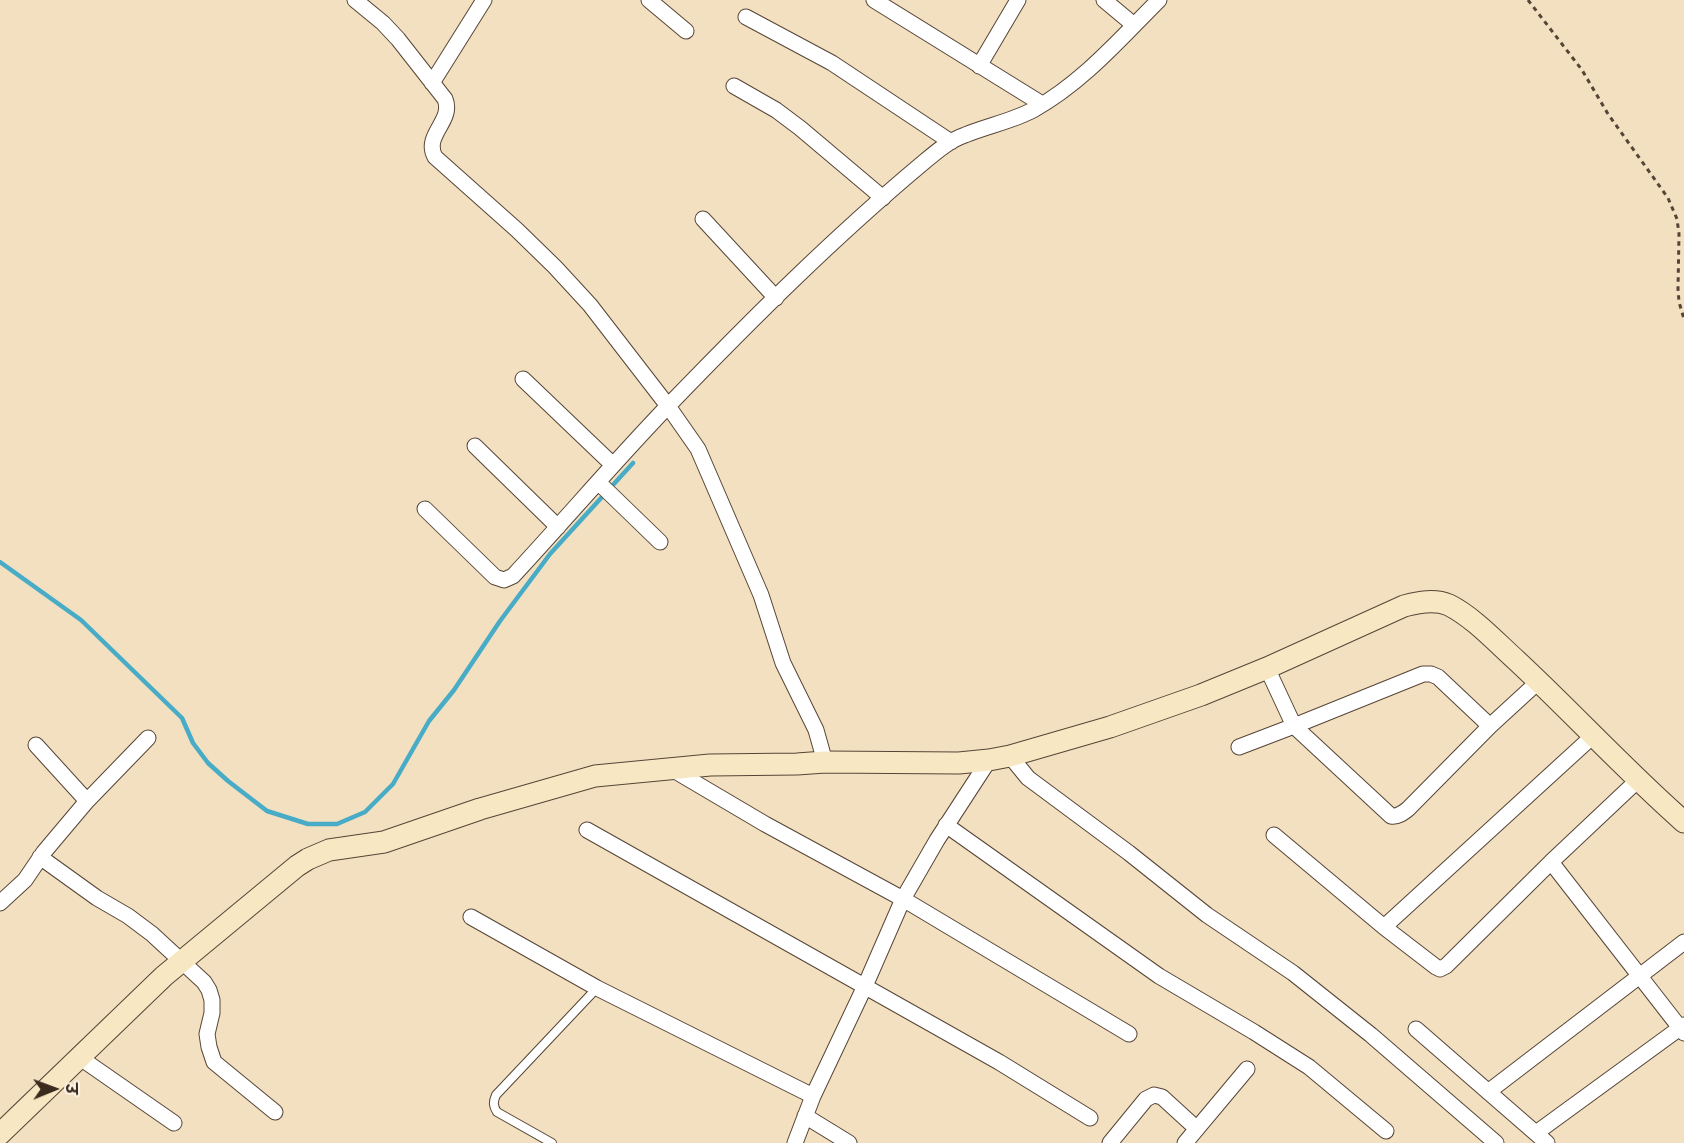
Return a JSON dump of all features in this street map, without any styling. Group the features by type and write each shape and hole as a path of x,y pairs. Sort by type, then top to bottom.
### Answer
{"street":[{"path":"355,0 398,39 446,99 447,113 433,139 432,150 435,157 517,230 590,305 668,406 698,449 761,595 783,663 816,730 825,762"},
{"path":"432,83 484,0"},
{"path":"649,0 686,31"},
{"path":"874,0 1042,104"},
{"path":"1104,0 1134,25"},
{"path":"425,509 495,577 501,580 509,579 558,527 604,488 613,465 668,406 776,297 883,198 951,142 1032,111 1042,104 1104,55 1159,0"},
{"path":"979,66 1015,1"},
{"path":"746,17 832,63 951,142"},
{"path":"734,86 776,110 800,128 883,198"},
{"path":"703,219 776,297"},
{"path":"523,379 613,465"},
{"path":"475,446 558,527"},
{"path":"604,488 660,542"},
{"path":"0,1134 164,976 297,866 329,850 399,838 480,809 595,776 710,765 959,762 1000,758 1143,716 1202,695 1404,606 1420,602 1447,604 1484,631 1539,681 1638,780 1684,822"},
{"path":"1267,668 1294,726 1391,816 1402,813 1408,808 1539,681"},
{"path":"1239,747 1423,674 1438,677 1490,726"},
{"path":"1384,927 1594,735"},
{"path":"1,900 25,879 40,857 87,801 148,738"},
{"path":"36,745 87,801"},
{"path":"795,1143 813,1096 903,899 946,825 1000,758"},
{"path":"1000,758 1129,853 1207,915 1293,973 1371,1035 1496,1143"},
{"path":"670,768 765,824 903,899 1129,1034"},
{"path":"1274,835 1384,927 1436,967 1442,968 1638,780"},
{"path":"946,825 1159,975 1309,1067 1386,1131"},
{"path":"587,830 999,1062 1090,1118"},
{"path":"40,857 152,934 204,982 212,1000 212,1013 207,1034 214,1062 275,1112"},
{"path":"1416,1029 1541,1138 1683,1029 1551,862"},
{"path":"471,917 597,988 813,1096"},
{"path":"1488,1092 1684,942"},
{"path":"79,1057 174,1123"},
{"path":"1185,1143 1247,1069"},
{"path":"1110,1143 1146,1099 1154,1095 1162,1097 1197,1129"},
{"path":"806,1116 849,1143"}],"lane":[{"path":"552,1143 497,1112 493,1101 496,1095 597,988"}],"path":[{"path":"1528,0 1582,70 1608,114 1668,198 1677,219 1679,234 1678,289 1684,320"}],"waterway":[{"path":"0,562 81,620 182,718 193,743 208,763 228,781 267,811 308,824 337,824 365,812 393,784 429,721 454,690 500,621 550,554 633,463"}]}
